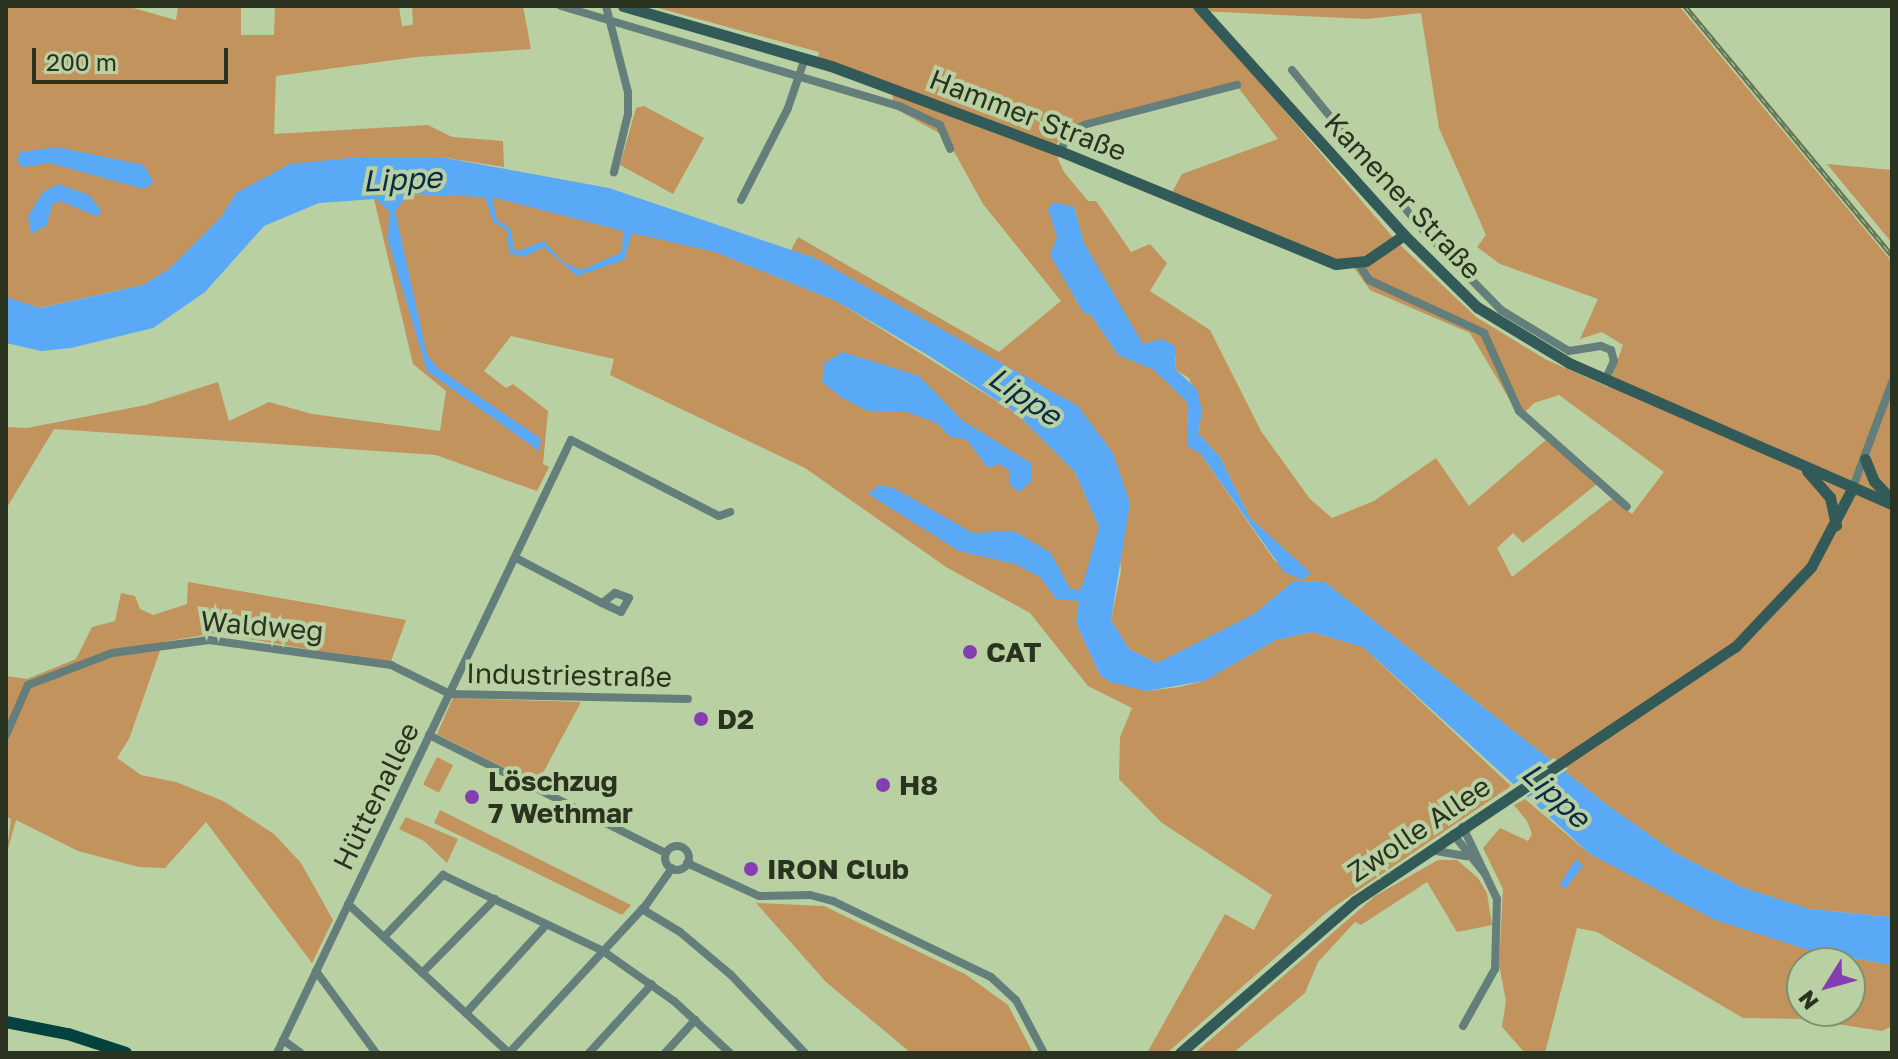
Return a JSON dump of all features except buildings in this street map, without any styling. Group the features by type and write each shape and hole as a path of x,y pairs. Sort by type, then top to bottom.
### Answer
{"main road":[{"name":"Hammer Straße","path":"623,6 805,58 1060,151 1329,262 1359,264"},
{"name":"Kamener Straße","path":"1202,10 1404,235 1477,307 1549,353 1605,380 1892,502"},
{"path":"1359,264 1404,235"},
{"path":"1865,459 1874,481 1892,502"},
{"path":"1802,466 1830,497 1836,525"},
{"name":"Zwolle Allee","path":"1180,1053 1340,913 1641,711 1758,627 1802,579 1836,525 1853,487"},
{"path":"6,1022 68,1034 126,1053"}],"street":[{"name":"Hammer Straße","path":"561,6 901,107 940,125 950,149"},
{"path":"606,6 628,92 628,114 614,172"},
{"path":"741,200 800,77 805,58"},
{"name":"Kamener Straße","path":"1292,70 1423,230 1501,310 1569,351 1601,346 1611,350 1614,361 1605,380"},
{"path":"1060,151 1071,131 1087,124 1237,85"},
{"name":"Kamener Straße","path":"1359,264 1369,280 1484,333 1519,411 1627,507"},
{"path":"1853,487 1892,382"},
{"name":"Hüttenallee","path":"277,1053 571,440 719,516 730,512"},
{"path":"516,558 602,603"},
{"name":"Waldweg","path":"6,735 28,685 79,663 163,643 209,640 348,657 391,665 450,694"},
{"name":"Industriestraße","path":"450,694 688,699"},
{"path":"429,735 666,853 672,868"},
{"path":"1458,831 1466,856 1491,880"},
{"path":"1458,831 1491,880 1497,899 1495,969 1463,1026"},
{"path":"666,853 682,847 687,863"},
{"path":"1430,850 1466,856"},
{"path":"348,904 509,1053 642,909 672,868 687,863 750,893 833,901 991,977 1016,1000 1044,1053"},
{"path":"384,937 443,875 603,951 652,984 730,1053"},
{"path":"422,973 495,899"},
{"path":"642,909 680,932 731,975 805,1053"},
{"path":"466,1013 546,925"},
{"path":"316,971 376,1053"},
{"path":"589,1053 652,984"},
{"path":"665,1053 695,1020"},
{"path":"283,1040 301,1053"}],"shaded area":[{"path":"6,6 126,6 176,20 178,6 241,6 241,35 274,35 275,6 399,6 402,26 413,25 412,6 523,6 531,49 416,57 276,76 274,134 428,125 452,137 503,141 504,167 440,157 360,157 236,193 221,217 169,269 143,285 39,308 6,297"},
{"path":"651,6 1679,6 1892,262 1892,917 1810,909 1744,888 1677,854 1610,807 1325,582 1294,581 1254,614 1157,663 1129,649 1111,620 1121,571 1113,453 815,258 791,250 798,237 999,352 1061,301 983,204 946,137 894,108 891,83 818,57 819,52","holes":["1199,11 1367,19 1421,13 1439,128 1486,235 1477,247 1500,264 1598,299 1580,339 1602,332 1623,345 1608,387 1545,359 1476,317 1396,241","1233,81 1278,139 1182,174 1170,196 1352,265 1370,290 1470,333 1520,417 1534,403 1559,395 1664,472 1632,514 1613,498 1512,577 1497,548 1513,533 1523,543 1597,484 1547,439 1469,506 1436,458 1374,501 1332,518 1310,499 1261,431 1210,330 1150,291 1167,263 1150,244 1131,252 1096,201 1088,201 1064,172 1053,148 1072,126 1220,92","1074,207 1084,243 1133,331 1143,344 1156,343 1176,358 1176,370 1189,378 1202,411 1198,433 1220,457 1250,518 1310,573 1302,580 1275,561 1200,453 1189,447 1187,402 1155,370 1118,355 1091,315 1083,312 1051,255"]},
{"path":"644,106 704,138 673,194 620,165 636,108"},
{"path":"1827,164 1892,170 1892,243"},
{"path":"409,194 497,197 715,252 838,302 1016,413 1075,472 1099,527 1076,623 1100,675 1147,691 1179,687 1204,681 1276,640 1312,632 1363,647 1511,786 1328,911 1167,1053 1147,1053 1225,914 1254,930 1272,895 1162,823 1119,779 1120,737 1132,708 1088,686 1030,613 946,567 805,468 610,375 614,359 511,336 484,371 506,388 513,384 548,411 543,464 549,467 537,491 436,455 54,429 6,509 6,427 27,428 146,405 218,382 229,421 269,402 312,414 440,431 446,391 413,364 374,199"},
{"path":"188,582 406,620 390,664 216,633 163,642 129,739 117,758 141,775 176,782 223,801 274,834 301,863 333,920 312,963 206,822 165,868 139,867 78,851 16,820 6,856 11,819 6,816 6,676 27,679 76,659 92,627 115,621 121,593 135,596 140,609 153,615 187,604"},
{"path":"453,698 581,702 537,784 437,734"},
{"path":"437,757 453,765 439,793 423,785"},
{"path":"1525,799 1590,854 1803,947 1786,947 1786,1019 1743,1018 1597,932 1577,928 1545,1053 1525,1053 1502,1027 1506,1001 1499,965 1503,889 1483,848 1500,828 1528,841 1532,834 1527,821 1514,805"},
{"path":"440,810 631,905 622,915 434,823"},
{"path":"406,817 458,839 447,863 424,841 399,829"},
{"path":"1438,860 1457,860 1478,878 1487,893 1492,925 1457,932 1427,882 1361,925 1355,922 1318,962 1305,993 1233,1053 1195,1053 1375,896"},
{"path":"756,903 824,906 965,974 1008,1005 1033,1053 911,1053 826,982"},
{"path":"1866,960 1892,965 1892,1026 1882,1031 1856,1027 1866,1027"}],"water":[{"path":"57,147 144,165 154,183 143,189 50,163 22,167 17,161 20,152"},
{"name":"Lippe","path":"360,157 440,157 609,188 815,258 1078,406 1113,453 1130,503 1111,620 1129,649 1157,663 1254,614 1294,581 1325,582 1610,807 1677,854 1744,888 1810,909 1892,917 1892,965 1866,960 1866,947 1799,947 1715,920 1590,854 1363,647 1312,632 1276,640 1204,681 1147,691 1110,682 1100,675 1076,623 1079,601 1056,599 1040,577 1015,564 959,551 868,494 879,485 894,488 973,533 1014,531 1050,552 1071,590 1081,590 1099,527 1075,472 1016,413 926,354 838,302 715,252 632,233 624,260 577,276 544,247 523,257 509,253 507,230 493,222 485,197 409,194 395,211 427,355 439,369 541,439 539,451 427,371 388,241 389,211 376,199 319,203 264,226 205,292 153,328 71,348 41,351 6,343 6,297 40,308 143,285 169,269 221,217 236,193 290,164","holes":["492,197 623,231 622,252 581,270 563,262 544,241 515,252 510,228 497,220"]},
{"path":"58,184 89,195 101,210 98,217 60,201 52,205 47,225 31,234 28,216 43,192"},
{"path":"1054,202 1074,207 1084,243 1143,344 1162,339 1175,346 1176,370 1197,389 1202,411 1198,433 1220,457 1250,518 1311,573 1302,580 1284,572 1200,453 1188,447 1187,402 1154,370 1118,355 1091,315 1083,312 1050,255 1057,237 1048,209"},
{"path":"843,352 919,376 962,420 1031,463 1032,481 1019,492 1009,484 1010,471 999,464 988,468 966,439 950,437 937,423 904,411 868,411 842,398 822,382 824,363"},
{"path":"1576,859 1583,866 1565,889 1560,884"}],"pier":[{"path":"1554,758 1568,769 1520,800 1508,788"}],"railway":[{"path":"1685,6 1892,255"}],"place":[{"name":"CAT","path":"970,652"},
{"name":"D2","path":"701,719"},
{"name":"H8","path":"883,785"},
{"name":"Löschzug 7 Wethmar","path":"472,797"},
{"name":"IRON Club","path":"751,869"}]}
